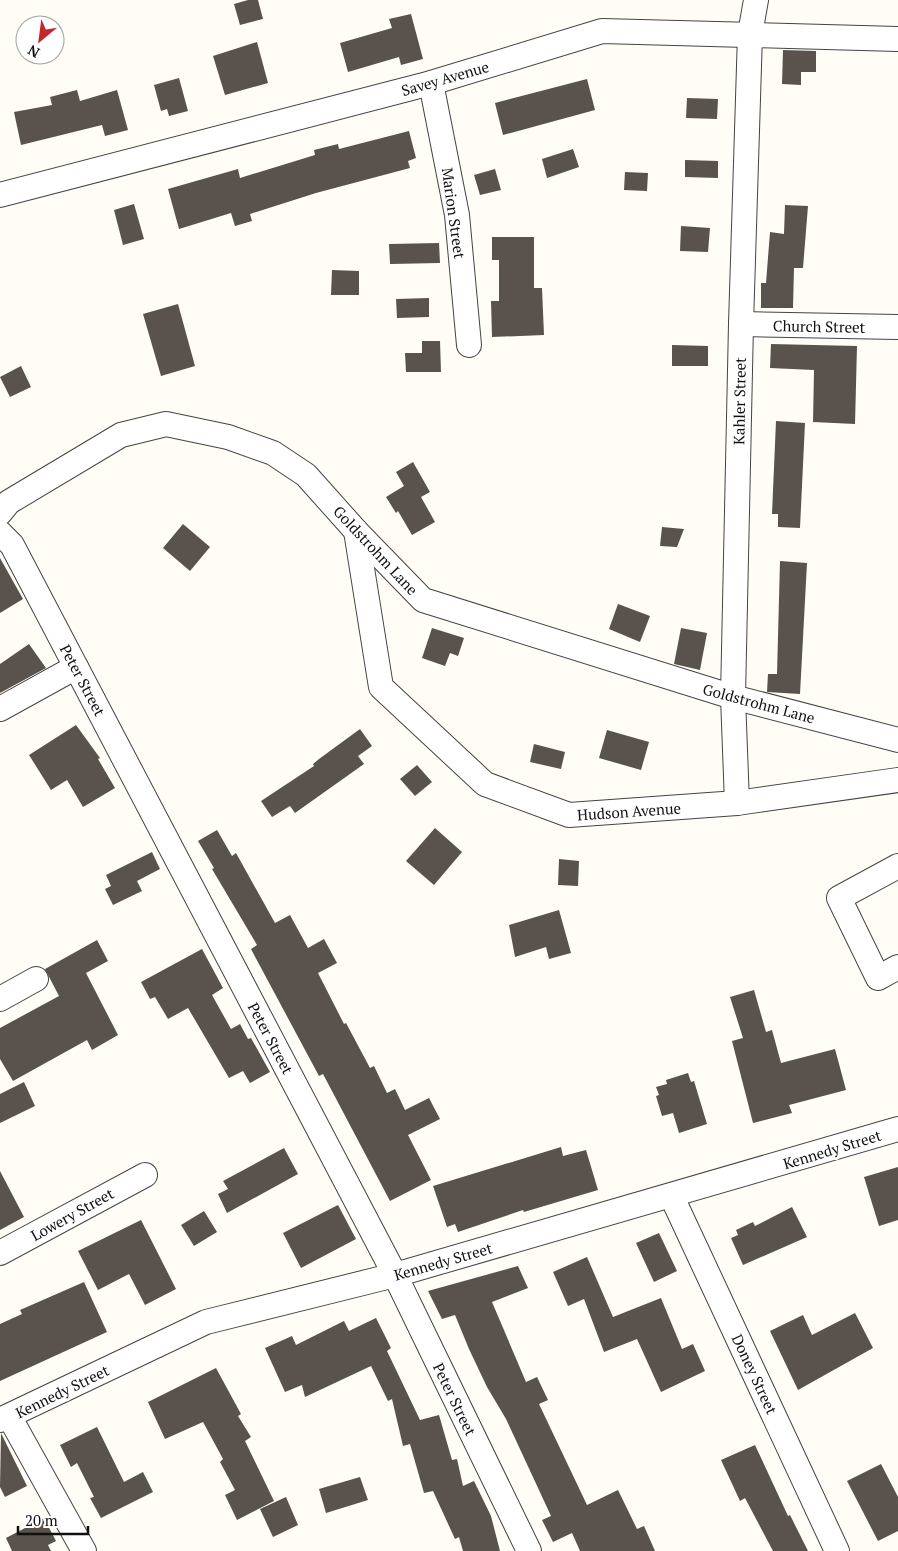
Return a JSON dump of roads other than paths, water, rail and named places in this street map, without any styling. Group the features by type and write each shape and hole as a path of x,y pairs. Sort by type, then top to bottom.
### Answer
{"street":[{"name":"Kahler Street","path":"738,803 733,697 740,324 750,34 756,0"},
{"name":"Savey Avenue","path":"0,195 430,83 602,31 898,39"},
{"name":"Marion Street","path":"430,83 457,215 469,345"},
{"name":"Church Street","path":"740,324 898,327"},
{"name":"Goldstrohm Lane","path":"0,513 9,502 121,435 166,424 228,437 274,453 306,475 356,531 423,600 733,697 898,740"},
{"name":"Hudson Avenue","path":"356,531 381,687 485,784 569,815 738,803 898,780"},
{"name":"Peter Street","path":"0,533 12,545 395,1274 529,1551"},
{"path":"0,710 76,668"},
{"path":"898,866 839,898 878,978 898,968"},
{"path":"0,999 36,979"},
{"name":"Kennedy Street","path":"5,1418 206,1322 395,1274 672,1197 898,1130"},
{"name":"Lowery Street","path":"0,1254 145,1175"},
{"name":"Doney Street","path":"672,1197 838,1551"},
{"path":"5,1418 84,1551"}]}
